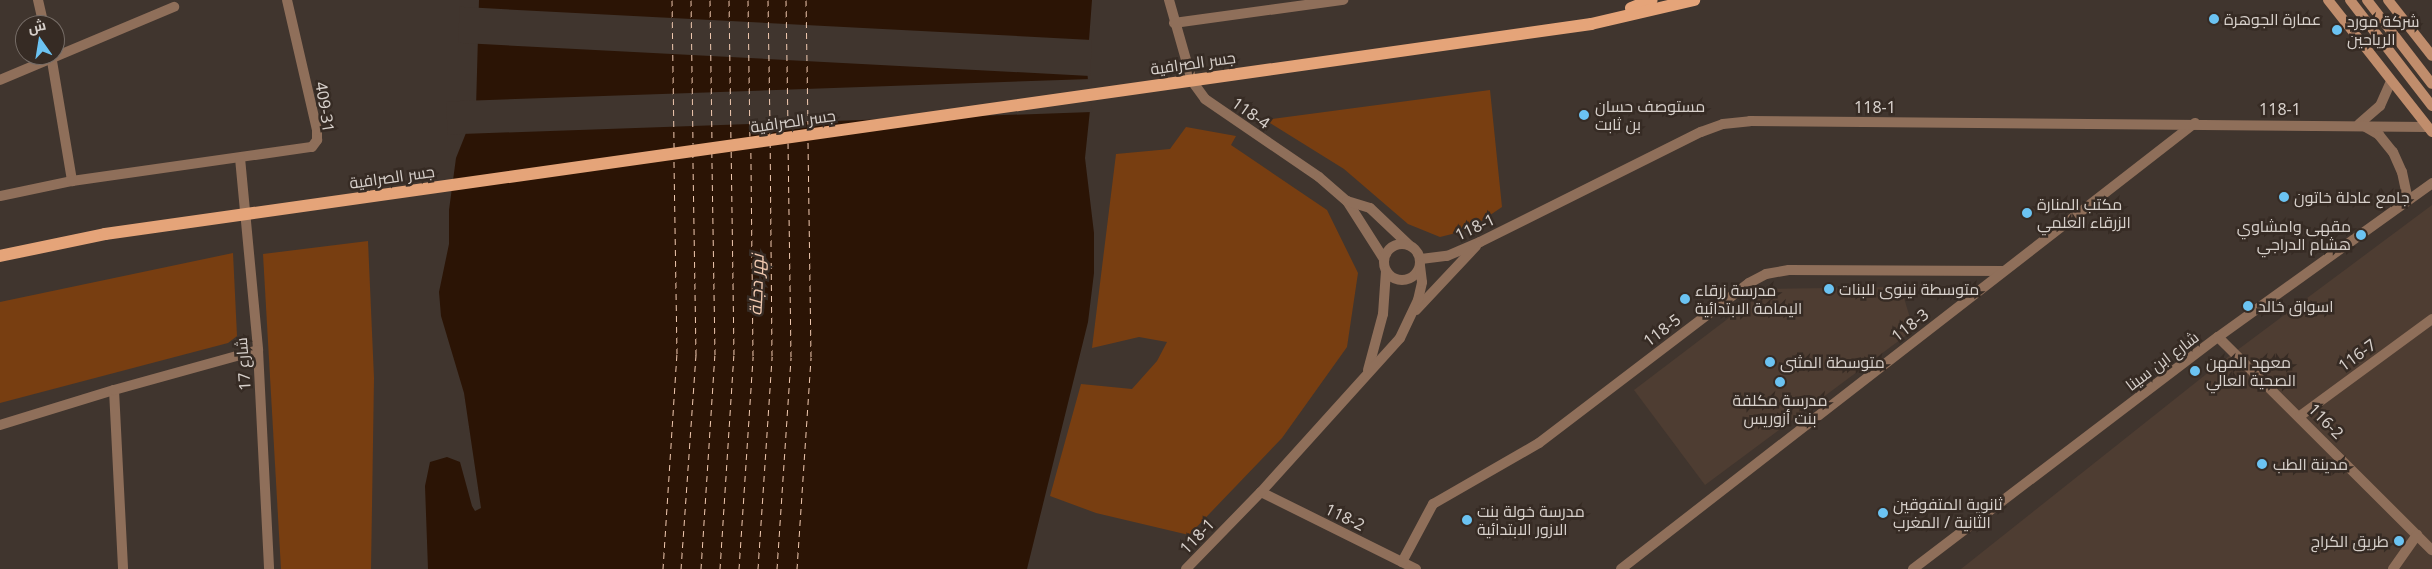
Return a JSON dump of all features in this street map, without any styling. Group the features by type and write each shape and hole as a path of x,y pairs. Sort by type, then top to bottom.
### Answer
{"main road":[{"path":"1591,24 1652,0"},
{"path":"1591,24 1694,0"},
{"path":"2328,0 2430,130"},
{"path":"2350,0 2432,106"},
{"path":"2367,0 2432,84"},
{"path":"2388,0 2432,56"},
{"name":"جسر الصرافية","path":"0,256 115,232 1591,24"}],"street":[{"path":"38,0 42,15"},
{"name":"409-31","path":"0,196 72,181 312,147 317,140 287,0"},
{"name":"118-4","path":"1169,0 1192,81 1205,99 1319,177 1347,201 1384,259"},
{"path":"1174,22 1343,0"},
{"path":"65,51 174,8"},
{"path":"0,80 32,65"},
{"path":"53,65 72,181"},
{"path":"2391,81 2380,106 2359,124 2379,135 2393,152 2402,172 2408,200"},
{"name":"118-1","path":"1186,569 1261,492 1368,370 1391,350 1414,313 1421,287 1420,262 1447,256 1480,242 1701,132 1723,124 1750,121 2359,124 2430,130"},
{"name":"118-3","path":"1621,569 2195,124"},
{"name":"شارع 17","path":"240,158 258,350 268,569"},
{"name":"شارع ابن سينا","path":"1913,569 2218,337 2432,183"},
{"name":"118-4","path":"1347,201 1370,208 1409,245"},
{"path":"1414,313 1480,242"},
{"path":"1368,370 1383,314 1386,271 1384,259 1396,244 1409,245 1420,262 1408,279 1396,279 1386,271"},
{"name":"118-5","path":"1402,562 1433,504 1539,443 1749,283 1766,274 1789,270 2004,271"},
{"name":"116-7","path":"2300,416 2432,319"},
{"name":"116-2","path":"2218,337 2300,416 2432,550"},
{"path":"0,425 114,390 258,350"},
{"path":"114,390 123,569"},
{"name":"118-2","path":"1261,492 1416,569"},
{"path":"2393,569 2417,535"}],"shaded area":[{"path":"1490,90 1502,207 1468,230 1440,237 1408,224 1344,169 1265,120"},
{"path":"1186,127 1236,136 1231,145 1327,210 1358,273 1347,347 1282,438 1189,535 1096,513 1050,496 1081,384 1132,389 1157,361 1167,342 1139,337 1092,348 1116,154 1170,149"},
{"name":"مدينة الطب","path":"2432,205 2432,569 1961,569 2224,360"},
{"path":"368,241 374,378 371,569 281,569 263,254"},
{"path":"233,253 237,336 228,343 0,403 0,302"},
{"name":"متوسطة المثنى","path":"1893,287 1904,298 1910,318 1908,334 1705,485 1634,390 1767,289"}],"water":[{"name":"نهر دجلة","path":"479,0 1092,0 1087,67 1090,110 1085,158 1094,233 1094,273 1088,322 1027,569 428,569 425,486 430,462 447,457 460,462 472,506 475,511 481,508 464,393 441,316 439,292 449,244 449,210 456,158 476,108"}],"pier":[{"path":"460,7 1092,40 1090,76 458,43"},
{"path":"1091,79 1092,112 448,134 446,102"}],"ferry route":[{"path":"672,0 674,149"},
{"path":"691,0 693,144"},
{"path":"710,0 712,142"},
{"path":"729,0 731,139"},
{"path":"748,0 750,136"},
{"path":"768,0 770,134"},
{"path":"786,0 788,131"},
{"path":"806,0 808,129"},
{"path":"797,569 811,357 808,140"},
{"path":"777,569 791,357 788,143"},
{"path":"758,569 772,356 770,145"},
{"path":"739,569 753,356 751,148"},
{"path":"720,569 734,355 731,150"},
{"path":"701,569 715,355 712,153"},
{"path":"681,569 696,355 693,156"},
{"path":"663,569 677,354 674,160"}],"place":[{"name":"عمارة الجوهرة","path":"2214,19"},
{"name":"شركة مورد الرياحين","path":"2337,30"},
{"name":"مستوصف حسان بن ثابت","path":"1584,115"},
{"name":"جامع عادلة خاتون","path":"2284,197"},
{"name":"مكتب المنارة الزرقاء العلمي","path":"2027,213"},
{"name":"مقهى وامشاوي هشام الدراجي","path":"2361,235"},
{"name":"متوسطة نينوى للبنات","path":"1829,289"},
{"name":"مدرسة زرقاء اليمامة الابتدائية","path":"1685,299"},
{"name":"اسواق خالد","path":"2248,306"},
{"name":"متوسطة المثنى","path":"1770,362"},
{"name":"معهد المهن الصحية العالي","path":"2195,371"},
{"name":"مدرسة مكلفة بنت أزوريس","path":"1780,382"},
{"name":"مدينة الطب","path":"2262,464"},
{"name":"ثانوية المتفوقين الثانية / المغرب","path":"1883,513"},
{"name":"مدرسة خولة بنت الازور الابتدائية","path":"1467,520"},
{"name":"طريق الكراج","path":"2399,541"}]}
